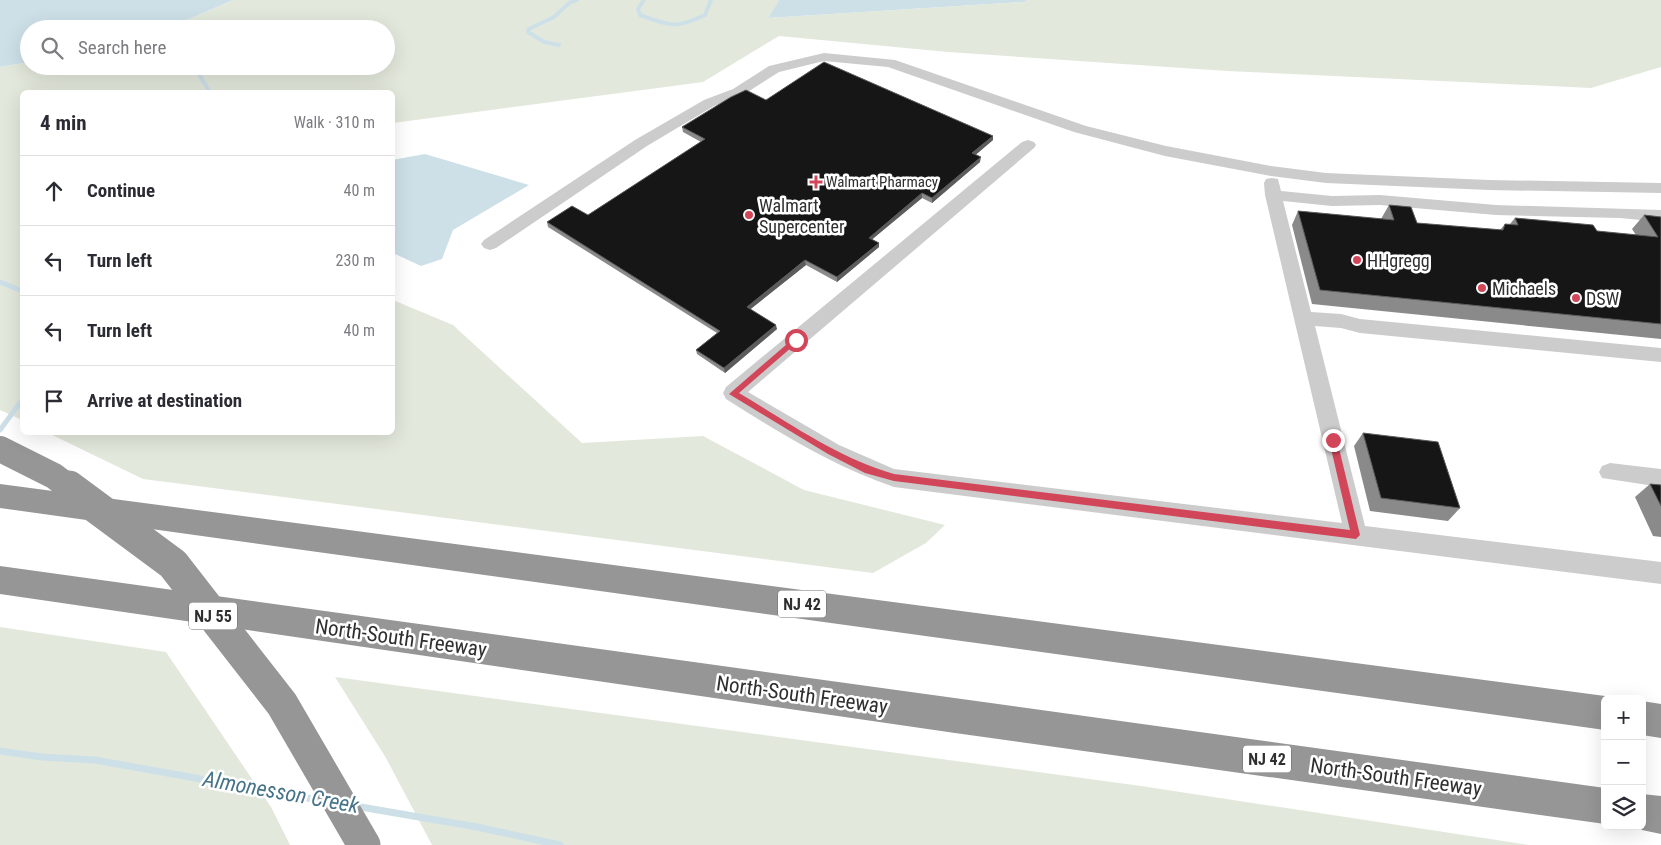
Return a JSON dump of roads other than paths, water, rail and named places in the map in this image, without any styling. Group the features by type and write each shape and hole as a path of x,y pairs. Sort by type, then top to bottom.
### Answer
{"highway":[{"name":"NJ 55","path":"0,449 54,476 173,564 282,704 364,845"},
{"name":"NJ 42","path":"0,496 1601,712"},
{"name":"North-South Freeway","path":"0,580 947,715 1601,805"},
{"path":"1646,719 1661,721"},
{"path":"1646,812 1661,814"}],"lane":[{"path":"490,244 642,143 709,103 738,92 774,69 824,57 890,63 1080,129 1165,151 1271,171 1326,178 1480,185 1661,188"},
{"path":"1028,145 733,394 830,452 868,470 894,478 1661,573"},
{"path":"1271,171 1273,195 1356,535"},
{"path":"1273,195 1332,201 1380,200 1496,210 1620,213 1661,216"},
{"path":"1303,318 1341,321 1360,326 1661,355"},
{"path":"1610,472 1661,478"}],"waterway":[{"path":"559,45 544,42 528,32 529,29 554,17 569,3 577,0"},
{"path":"644,0 638,9 640,15 666,24 679,24 705,15 711,0"},
{"name":"Almonesson Creek","path":"199,75 209,90"},
{"path":"0,282 20,290"},
{"name":"Almonesson Creek","path":"0,430 20,403"},
{"name":"Almonesson Creek","path":"0,751 42,757 95,760 324,801"},
{"name":"Almonesson Creek","path":"355,806 477,827 560,845"}],"place":[{"name":"Walmart Pharmacy","path":"816,182"},
{"name":"Walmart Supercenter","path":"749,215"},
{"name":"HHgregg","path":"1357,260"},
{"name":"Michaels","path":"1482,288"},
{"name":"DSW","path":"1576,298"}]}
